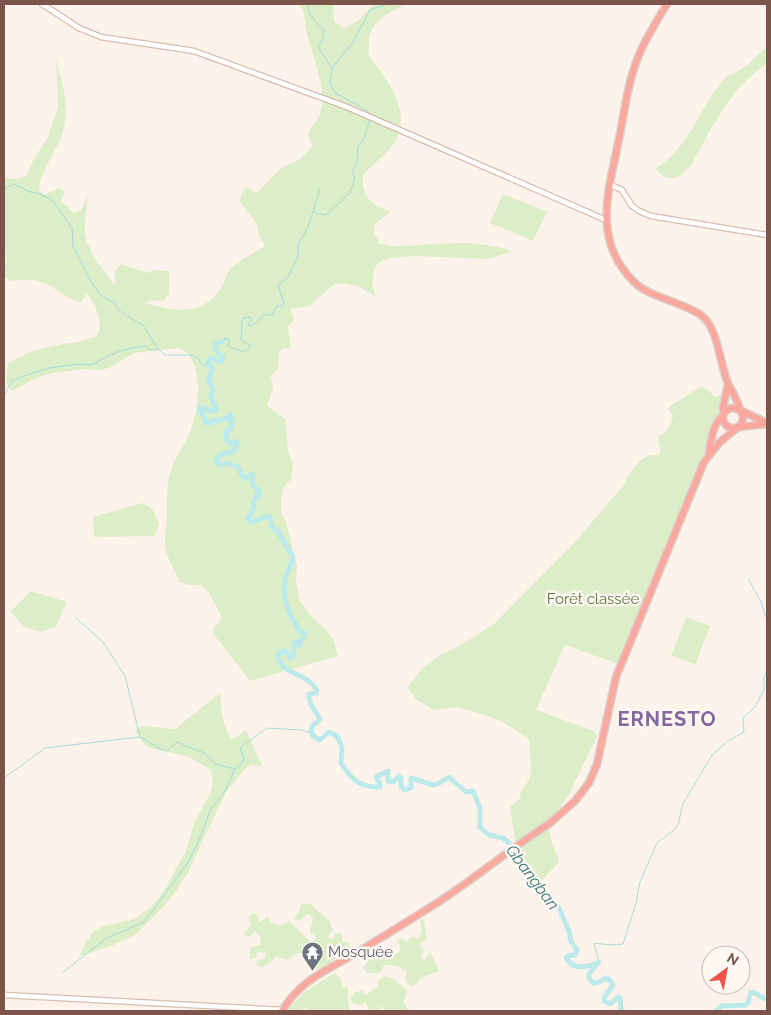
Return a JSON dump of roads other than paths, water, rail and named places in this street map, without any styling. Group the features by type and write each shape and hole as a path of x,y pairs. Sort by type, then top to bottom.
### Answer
{"highway":[{"path":"666,4 644,43 633,70 620,138 608,184 606,220 616,254 625,272 636,284 697,313 707,321 728,383 738,401 744,418 738,428 720,442 708,456"},
{"path":"728,383 723,408 725,425 730,428 738,428 767,424"},
{"path":"282,1011 290,998 304,984 439,902 566,810 582,792 597,764 616,678 663,560 708,456 717,422 731,408 740,410 767,424"}],"street":[{"path":"42,4 79,28 101,37 194,51 353,109 606,220"},
{"path":"608,184 622,190 632,206 651,216 767,235"},
{"path":"4,995 282,1011"}],"waterway":[{"path":"307,4 310,15 324,30 323,39 318,46 332,69 330,83 335,93 368,111 368,114"},
{"path":"332,68 352,44 370,10 388,4"},
{"path":"313,212 324,215 329,213 350,192 355,178 352,173 357,162 358,146 364,139 370,120"},
{"path":"4,189 14,184 52,200 72,228 73,246 91,282 101,295 113,302 122,313 143,325 158,349 165,355 191,355 196,357 203,365 208,365"},
{"name":"Gbangban","path":"224,341 225,338 229,340 228,346 237,350 243,351 248,349 251,346 241,340 242,321 244,318 250,317 252,320 248,323 248,326 253,325 263,315 272,315 277,306 281,306 284,303 278,285 288,277 298,256 298,245 308,227 320,190"},
{"name":"Gbangban","path":"223,341 215,344 216,350 223,357 221,362 211,358 207,364 212,367 209,381 213,389 211,397 216,409 213,411 201,408 199,410 204,416 206,423 224,418 228,420 229,415 232,416 231,428 227,430 226,439 230,444 235,441 238,443 232,453 220,455 216,461 220,465 226,463 238,467 244,479 251,474 253,475 252,484 260,493 253,501 254,508 248,519 252,522 267,516 271,519 271,526 278,532 293,557 284,584 285,599 289,612 300,632 305,633 300,645 297,645 297,641 294,642 293,657 290,658 286,651 279,652 278,658 285,668 307,680 317,690 316,693 309,694 311,704 320,719 311,729 313,736 320,740 329,732 337,736 342,747 341,763 352,778 367,786 380,787 376,777 388,771 388,781 393,782 399,776 401,778 401,786 405,790 411,788 411,778 433,785 449,777 466,792 473,791 480,808 480,827 489,835 503,838 516,850 519,863 541,885 545,893 553,899 559,908 570,934 570,940 577,950 575,955 566,958 573,965 581,967 599,962 589,974 589,978 593,983 609,979 613,985 604,1001 610,1004 618,997 620,998 623,1011"},
{"path":"4,396 11,382 49,368 80,364 92,365 118,352 137,347 146,346 150,350 158,349"},
{"path":"749,580 761,602 767,620"},
{"path":"76,618 103,642 125,676 140,737"},
{"path":"599,962 594,943 623,944 636,903 640,882 657,843 678,825 683,804 712,755 728,741 744,732 743,718 755,707 764,689 764,678 767,671"},
{"path":"62,973 107,938 144,922 187,864 200,838 211,808 223,795 235,769 243,762 244,757 240,750 241,747 267,728 301,730 311,733"},
{"path":"4,778 45,748 140,737 164,751"},
{"path":"167,751 177,742 204,753 215,764 235,769"},
{"name":"Gbangban","path":"716,1011 722,1006 746,1005 751,992 767,1000"}],"place":[{"name":"Mosquée","path":"312,971"}],"district":[{"name":"ERNESTO","path":"667,719"}],"park label":[{"name":"Forêt classée","path":"593,599"}]}
